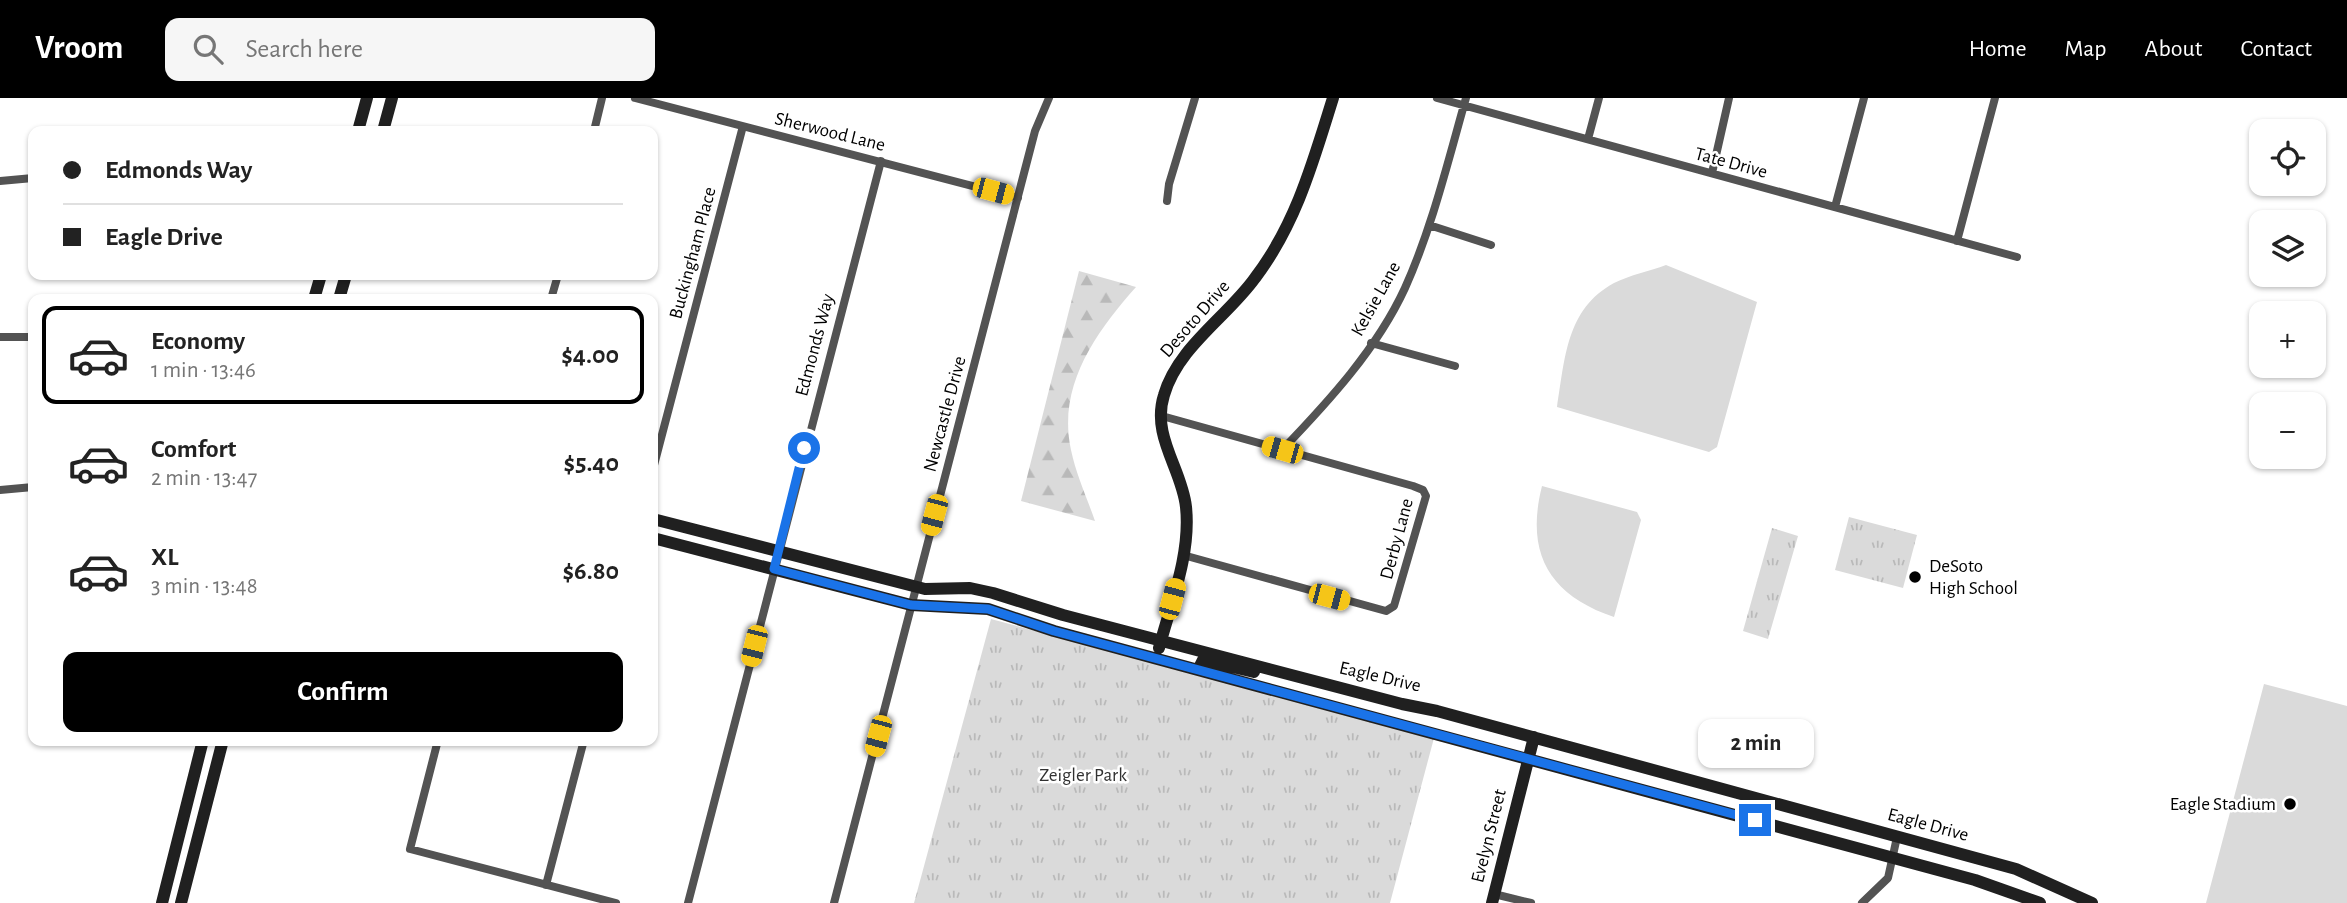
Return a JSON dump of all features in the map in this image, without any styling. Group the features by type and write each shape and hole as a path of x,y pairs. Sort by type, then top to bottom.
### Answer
{"street":[{"path":"359,126 367,98"},
{"path":"384,126 392,98"},
{"path":"595,126 602,98"},
{"name":"Sherwood Lane","path":"635,98 1018,198"},
{"name":"Newcastle Drive","path":"834,903 1035,131 1049,98"},
{"path":"1167,201 1169,184 1195,98"},
{"name":"Desoto Drive","path":"1156,659 1187,534 1184,491 1165,447 1163,397 1182,358 1255,279 1293,216 1333,98"},
{"name":"Tate Drive","path":"1437,98 1465,102 1588,139 2017,257"},
{"path":"1588,139 1599,98"},
{"path":"1712,173 1730,98"},
{"path":"1835,207 1864,98"},
{"path":"1957,241 1995,98"},
{"name":"Kelsie Lane","path":"1282,450 1330,400 1371,343 1404,288 1429,225 1465,102"},
{"name":"Buckingham Place","path":"658,451 743,126"},
{"name":"Edmonds Way","path":"688,903 777,551 881,161"},
{"path":"0,181 28,178"},
{"path":"1429,225 1491,245"},
{"path":"0,337 28,337"},
{"path":"1371,343 1455,366"},
{"name":"Derby Lane","path":"1162,416 1423,490 1426,496 1424,511 1395,606 1386,611 1183,555"},
{"path":"0,490 28,487"},
{"name":"Eagle Drive","path":"658,520 916,587 970,588 993,593 1063,615 1296,677 1430,709 2016,869 2092,903"},
{"name":"Eagle Drive","path":"658,539 911,605 988,609 1156,659 2008,890 2040,903"},
{"path":"988,609 993,593"},
{"path":"1198,670 1203,660 1236,670 1296,677"},
{"path":"1424,730 1430,709"},
{"name":"Evelyn Street","path":"1493,899 1534,737"},
{"path":"162,903 201,746"},
{"path":"181,903 221,746"},
{"path":"436,746 410,849 616,903"},
{"path":"546,885 582,746"},
{"path":"1702,806 1707,785"},
{"path":"1862,903 1888,878 1897,837"},
{"path":"167,881 185,886"},
{"path":"1493,899 1531,903"}],"green space":[{"path":"1666,265 1757,302 1717,447 1709,452 1557,407 1570,337 1586,307 1614,283"},
{"path":"1079,271 1136,287 1094,341 1075,382 1070,404 1068,426 1071,450 1095,521 1021,501"},
{"path":"1542,486 1637,512 1641,520 1614,617 1573,597 1558,584 1547,568 1540,551 1537,532"},
{"path":"1849,517 1917,535 1903,588 1835,570"},
{"path":"1772,528 1798,536 1768,639 1743,631"},
{"name":"Zeigler Park","path":"991,619 1434,738 1390,903 914,903"},
{"name":"Eagle Stadium","path":"2264,684 2347,706 2347,903 2206,903"}],"place":[{"name":"DeSoto High School","path":"1915,577"},
{"name":"Eagle Stadium","path":"2290,804"}],"route":[{"path":"804,448 774,569 911,605 988,609 1054,631 1755,820"}]}
